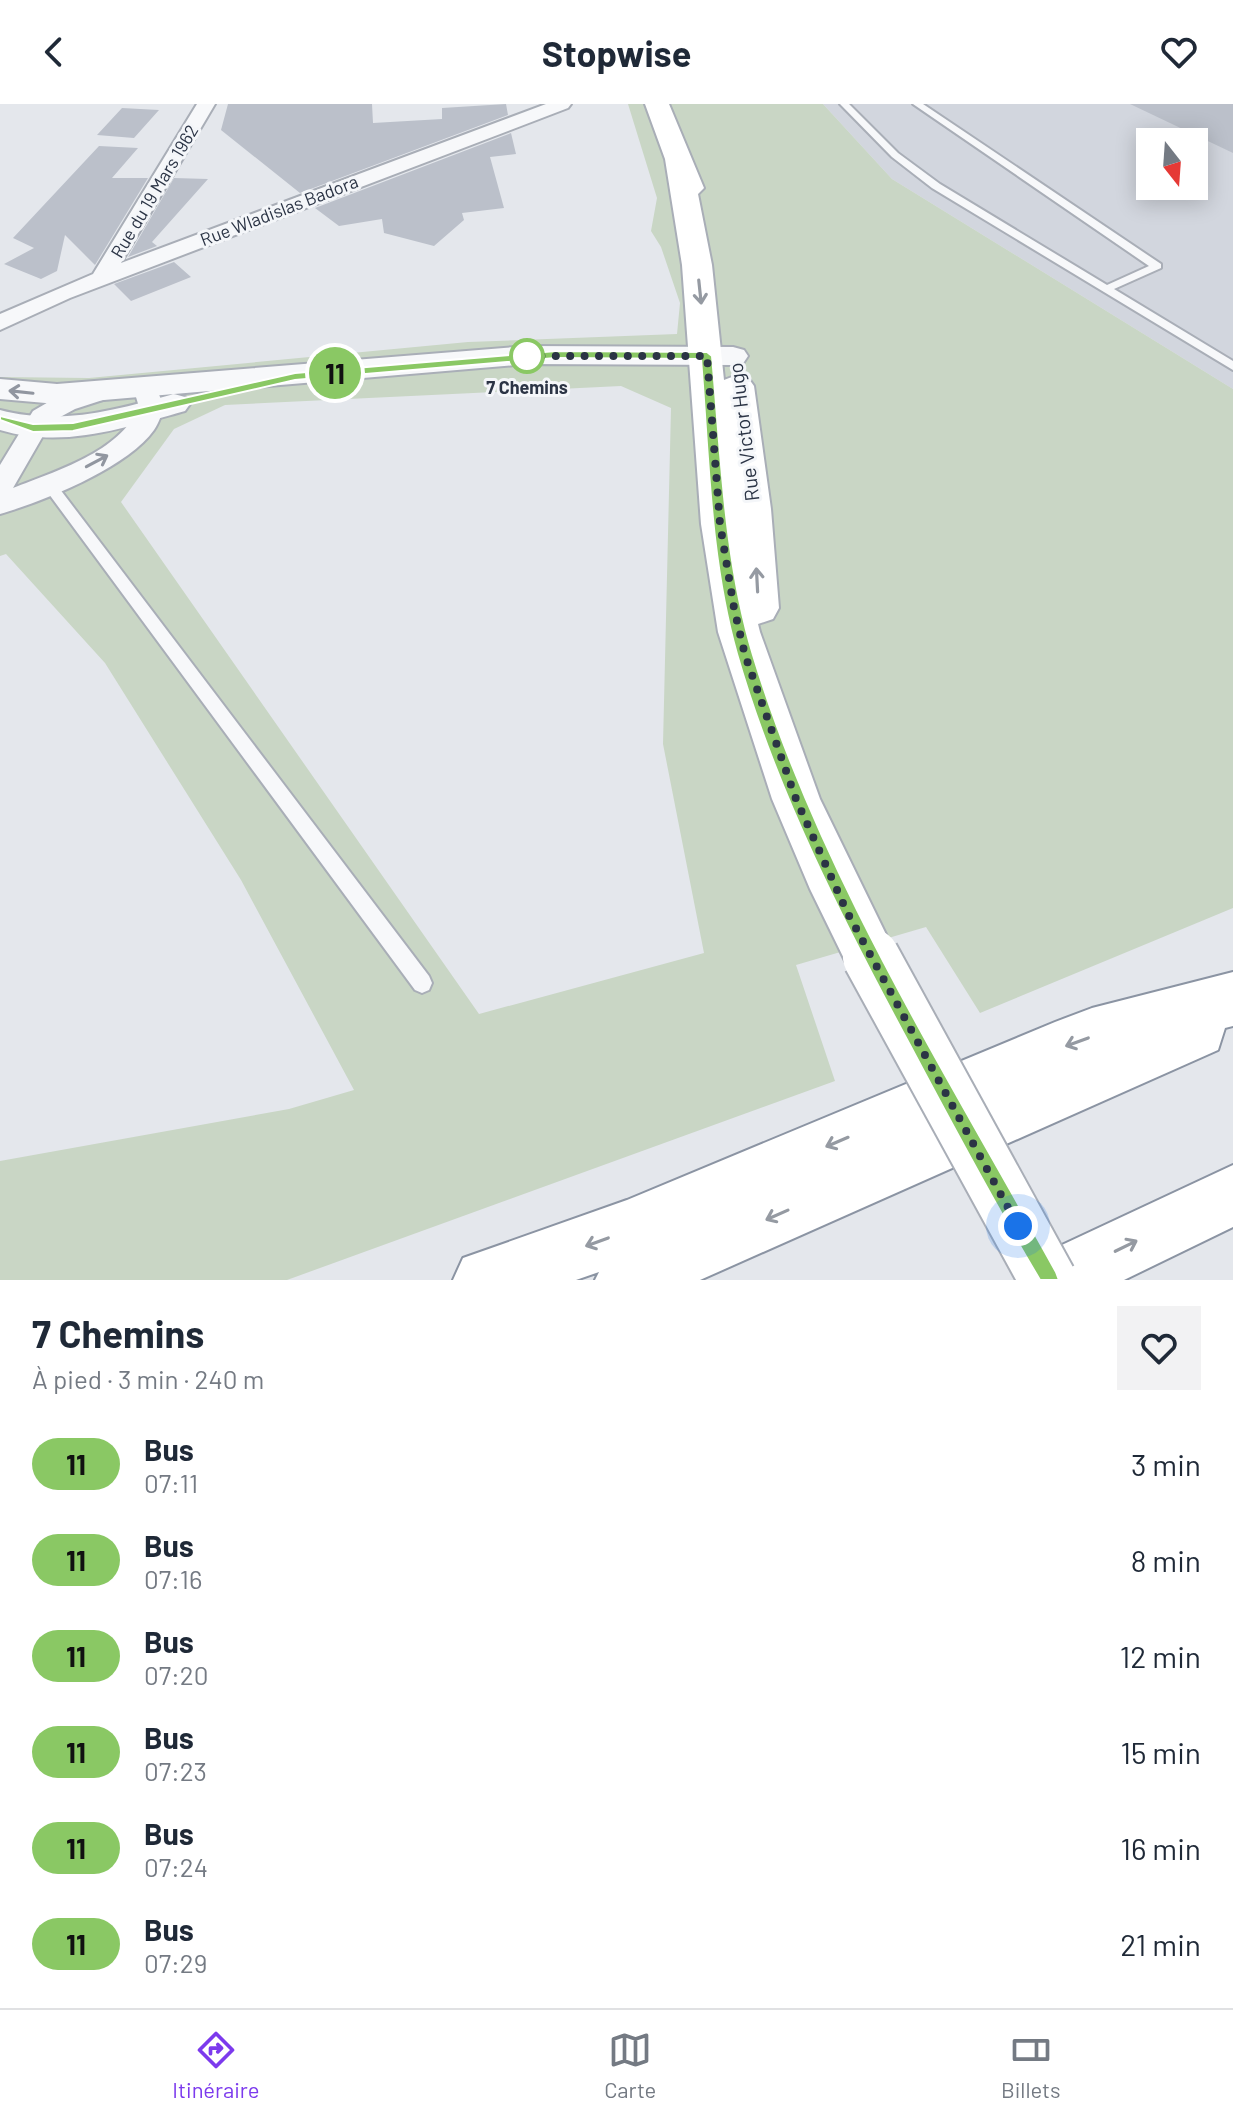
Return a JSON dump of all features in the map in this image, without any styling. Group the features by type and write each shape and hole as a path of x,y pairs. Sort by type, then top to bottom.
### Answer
{"main road":[{"name":"Rue Victor Hugo","path":"657,104 678,160 720,356 718,498 728,575 745,655 796,799 828,873 1048,1280"},
{"path":"485,1280 628,1231 1092,1036 1233,999"},
{"path":"627,1280 1233,1015"},
{"path":"1056,1280 1233,1195"}],"street":[{"name":"Rue du 19 Mars 1962","path":"102,277 206,104"},
{"name":"Rue Wladislas Badora","path":"0,323 46,299 102,277 562,104"},
{"path":"0,420 33,428 73,427 148,399 214,393 295,377 528,355 720,356"},
{"path":"0,389 39,394 109,390 148,399"},
{"path":"0,487 33,428 58,406 109,390"},
{"path":"0,504 117,450 143,427 148,399"}],"lane":[{"path":"844,104 895,155 936,186 1233,366"},
{"path":"917,104 1157,266 1106,289"},
{"path":"48,483 422,983"}],"shaded area":[{"path":"823,104 1233,104 1233,389 892,179"}],"green space":[{"path":"628,104 823,104 892,179 1233,389 1233,908 980,1013 926,927 796,965 835,1081 287,1280 0,1280 0,1161 289,1109 354,1090 241,880 105,663 6,554 0,556 0,377 89,378 468,342 677,334 680,303 661,247 651,231 657,198","holes":["621,386 671,408 663,744 704,953 479,1014 121,502 174,429 225,405"]}],"building":[{"path":"228,104 372,104 373,123 442,119 442,108 506,104 508,115 300,193 221,130"},
{"path":"1130,104 1233,104 1233,153 1208,141 1208,128 1180,128"},
{"path":"122,108 159,110 134,138 97,135"},
{"path":"511,133 516,154 490,157 504,208 462,213 464,220 434,246 384,233 382,219 339,226 315,208"},
{"path":"99,146 138,148 112,178 148,178 95,265 65,235 57,271 41,279 4,264 34,248 13,238"},
{"path":"174,178 208,179 152,242 157,246 128,257"},
{"path":"174,262 191,277 131,301 114,284"}],"bus line":[{"name":"11","path":"0,420 33,428 73,427 295,377 470,360 528,355 707,356 720,524 734,608 745,655 796,799 847,912 1048,1280"}],"place":[{"name":"7 Chemins","path":"527,356"}],"route":[{"path":"527,356 707,356 720,524 734,608 745,655 796,799 847,912 1018,1226"}]}
